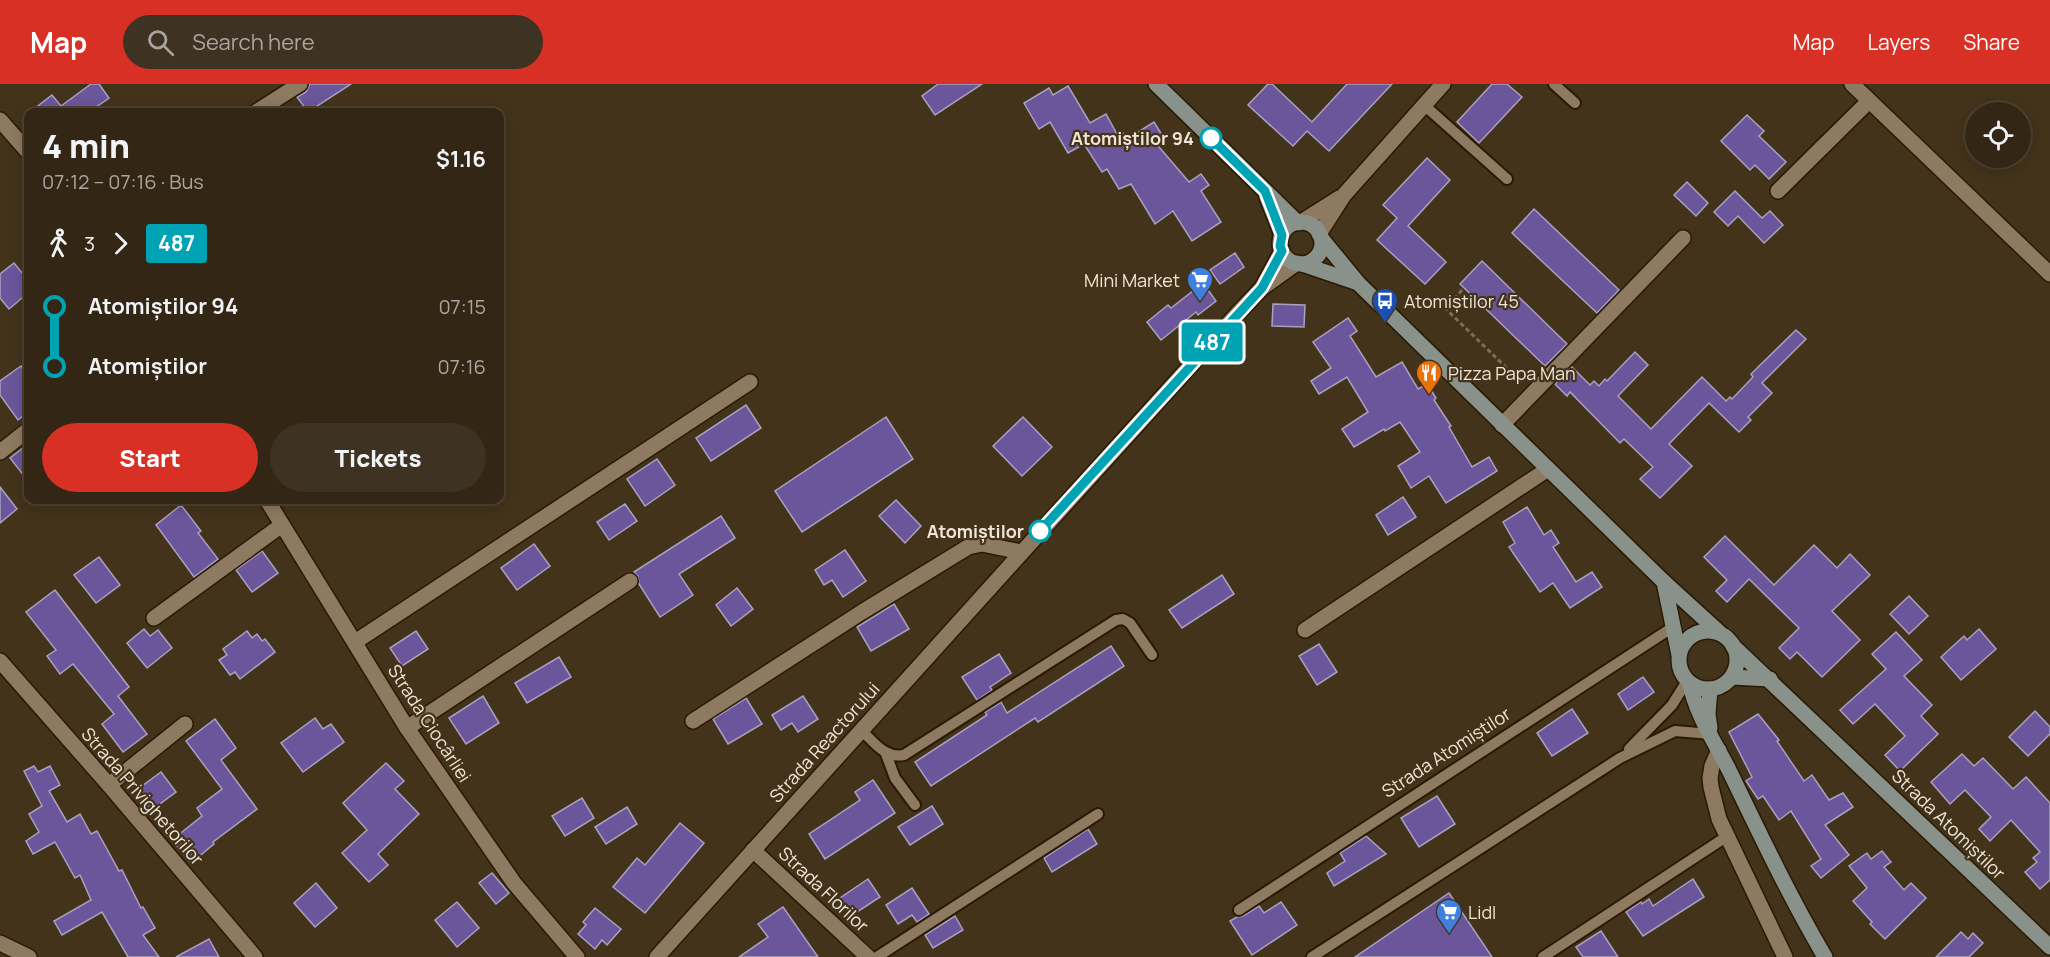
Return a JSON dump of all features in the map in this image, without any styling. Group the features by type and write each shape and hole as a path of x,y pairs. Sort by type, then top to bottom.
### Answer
{"main road":[{"path":"1156,84 1265,191 1300,222 1311,225 1358,284 1664,582 1728,639 1737,656 1732,677 1719,687 1710,690 1689,683"},
{"path":"1265,191 1282,235"},
{"path":"1300,222 1286,228 1282,235 1280,246 1288,259 1358,284"},
{"path":"1300,264 1313,260 1319,252 1320,236"},
{"path":"1664,582 1679,665 1689,683 1696,708 1825,957"},
{"path":"1679,655 1683,645 1699,632 1720,633"},
{"name":"Strada Atomiștilor","path":"1733,646 2050,947"},
{"path":"1732,677 1770,680"},
{"path":"1710,690 1708,714 1711,734"}],"street":[{"path":"262,108 300,84"},
{"path":"1320,236 1344,195 1443,84"},
{"path":"1852,84 2050,274"},
{"path":"1778,191 1869,101"},
{"path":"0,120 24,147"},
{"path":"1300,222 1344,195"},
{"path":"1502,424 1683,238"},
{"name":"Strada Reactorului","path":"657,957 1262,288 1282,251"},
{"name":"Strada Reactorului","path":"1262,288 1300,264"},
{"path":"356,642 750,382"},
{"path":"0,452 24,433"},
{"path":"1305,630 1548,469"},
{"name":"Strada Ciocârliei","path":"269,504 407,728 514,883 576,957"},
{"path":"154,618 282,525"},
{"path":"693,722 862,612 968,547 982,544 1021,552"},
{"path":"407,728 630,581"},
{"name":"Strada Privighetorilor","path":"0,661 255,957"},
{"path":"109,785 185,724"},
{"path":"1719,750 1712,766 1711,788 1726,837 1785,957"},
{"name":"Strada Florilor","path":"753,850 868,957"},
{"path":"0,943 29,957"}],"lane":[{"path":"1554,84 1575,103"},
{"path":"1424,105 1507,179"},
{"path":"861,730 886,754 895,757 904,755 1116,620 1123,619 1130,623 1152,655"},
{"name":"Strada Atomiștilor","path":"1239,910 1673,627"},
{"path":"1620,758 1672,705 1689,683"},
{"path":"1312,957 1620,758 1675,731 1711,734"},
{"path":"886,754 895,778 915,806"},
{"path":"877,957 1098,814"},
{"path":"1543,957 1726,837"}],"path":[{"path":"1462,290 1446,309 1533,393"}],"building":[{"path":"91,84 99,84 109,98 95,108 35,108 52,95 61,106"},
{"path":"310,84 351,84 314,108 305,108 297,97 306,92"},
{"path":"938,84 982,84 935,115 922,96"},
{"path":"1268,84 1272,84 1312,122 1347,84 1392,84 1329,151 1307,131 1293,146 1248,105"},
{"path":"1492,84 1507,84 1522,97 1479,143 1457,122"},
{"path":"1068,86 1090,123 1106,114 1118,136 1123,133 1127,139 1154,122 1162,135 1153,140 1189,182 1201,174 1209,185 1201,191 1221,222 1192,241 1173,211 1155,224 1131,184 1119,189 1107,169 1102,172 1084,144 1068,153 1050,122 1039,129 1024,103 1049,88 1053,95"},
{"path":"1747,115 1764,131 1759,136 1786,162 1769,179 1755,165 1750,170 1721,141"},
{"path":"1427,158 1450,180 1408,226 1446,262 1425,284 1377,240 1397,218 1383,205"},
{"path":"1687,182 1708,203 1696,216 1674,195"},
{"path":"1735,191 1762,218 1770,211 1783,225 1764,243 1738,216 1728,226 1714,212"},
{"path":"1534,209 1619,290 1597,313 1512,233"},
{"path":"1235,253 1244,267 1220,284 1210,270"},
{"path":"1482,261 1567,344 1545,366 1460,284"},
{"path":"14,263 24,275 24,296 9,309 0,298 0,274"},
{"path":"1203,283 1216,301 1198,315 1196,312 1161,340 1147,322 1168,305 1171,308"},
{"path":"1273,304 1305,305 1304,327 1272,326"},
{"path":"1348,318 1357,331 1350,336 1376,377 1402,362 1418,389 1427,384 1472,467 1489,457 1497,471 1446,503 1429,476 1411,488 1398,466 1420,452 1400,422 1354,447 1342,429 1368,412 1347,377 1319,394 1311,381 1331,368 1313,342"},
{"path":"1796,330 1806,339 1762,383 1772,393 1748,417 1751,420 1739,432 1709,403 1669,444 1692,466 1660,498 1640,479 1653,467 1624,439 1620,443 1570,392 1567,396 1555,384 1572,367 1590,385 1594,381 1599,386 1605,379 1607,381 1635,352 1648,365 1618,396 1651,429 1702,377 1726,401 1730,397 1732,399 1753,377 1751,374"},
{"path":"21,366 24,371 24,415 18,420 0,395 0,381"},
{"path":"746,405 761,428 711,461 696,438"},
{"path":"886,417 913,459 802,532 775,491"},
{"path":"1023,417 1052,447 1022,476 993,446"},
{"path":"24,447 24,476 10,458"},
{"path":"657,459 675,485 645,506 627,479"},
{"path":"0,487 17,509 0,523"},
{"path":"1403,497 1416,517 1388,535 1376,515"},
{"path":"896,500 921,526 905,543 879,516"},
{"path":"625,504 637,521 609,540 597,522"},
{"path":"181,505 201,531 198,533 218,559 194,577 156,525"},
{"path":"1527,507 1544,535 1551,530 1559,543 1553,547 1576,582 1592,572 1602,587 1570,608 1553,583 1540,592 1509,547 1515,543 1503,522"},
{"path":"721,516 735,538 679,574 693,595 660,617 634,572"},
{"path":"1725,536 1774,585 1814,545 1837,568 1850,554 1870,575 1832,611 1860,640 1822,677 1797,652 1790,659 1779,648 1799,628 1749,579 1727,602 1716,591 1727,580 1704,557"},
{"path":"534,544 550,566 517,590 501,568"},
{"path":"845,550 866,581 843,597 832,580 824,585 815,570"},
{"path":"262,551 278,573 252,592 236,570"},
{"path":"99,557 120,585 96,603 74,575"},
{"path":"1222,575 1234,594 1182,628 1169,610"},
{"path":"737,588 753,609 731,626 716,605"},
{"path":"55,590 129,687 118,696 147,734 123,752 102,724 114,714 73,664 60,674 47,656 56,650 26,612"},
{"path":"1909,596 1928,616 1909,634 1890,614"},
{"path":"894,604 909,629 871,651 857,627"},
{"path":"144,629 150,636 158,630 172,648 147,668 127,643"},
{"path":"1979,629 1996,649 1961,680 1941,657 1964,636 1967,640"},
{"path":"247,631 252,638 257,634 262,641 265,639 275,652 240,679 235,672 230,675 219,660 227,655 223,649"},
{"path":"416,631 428,649 402,666 390,648"},
{"path":"1896,632 1922,660 1904,676 1932,705 1921,716 1938,734 1900,771 1885,755 1905,736 1875,704 1853,724 1840,710 1886,669 1872,654"},
{"path":"1319,644 1337,672 1317,685 1299,656"},
{"path":"1111,646 1124,666 1038,722 1035,718 931,786 915,762 987,715 985,712 1001,702 1007,713"},
{"path":"999,654 1011,673 990,687 992,690 977,700 962,677"},
{"path":"559,657 571,677 527,703 515,683"},
{"path":"1643,677 1654,692 1628,710 1618,694"},
{"path":"483,696 499,723 466,744 449,718"},
{"path":"803,696 818,719 798,732 792,723 781,730 772,715"},
{"path":"746,698 762,724 728,744 713,719"},
{"path":"1572,709 1588,733 1552,756 1537,733"},
{"path":"2035,711 2050,727 2050,734 2028,756 2009,737"},
{"path":"1758,714 1779,740 1777,741 1804,781 1812,775 1829,800 1843,793 1853,807 1825,825 1849,855 1821,878 1811,866 1821,859 1791,811 1779,820 1763,796 1758,799 1746,781 1752,777 1729,732"},
{"path":"315,718 323,729 331,724 344,742 303,772 281,743"},
{"path":"215,719 236,748 221,760 257,809 213,842 214,844 191,863 172,840 202,816 197,808 222,789 186,741"},
{"path":"1962,754 1974,766 1983,758 2013,789 2026,777 2050,803 2050,880 2040,889 2025,872 2037,862 2033,858 2040,852 2011,820 1990,841 1979,829 1991,817 1965,790 1950,804 1931,782"},
{"path":"386,763 404,781 395,789 419,814 378,854 388,865 369,882 342,853 367,830 343,803"},
{"path":"34,766 38,772 50,766 60,785 49,791 67,822 80,814 91,834 97,831 155,928 143,935 159,957 128,957 102,912 62,935 54,921 91,900 80,875 75,878 55,842 33,854 26,841 39,832 29,814 42,806 24,771"},
{"path":"161,772 176,792 149,812 134,792"},
{"path":"873,780 895,813 825,859 809,834 860,800 855,792"},
{"path":"1437,796 1455,824 1419,847 1401,818"},
{"path":"582,798 594,818 565,836 552,816"},
{"path":"932,806 943,824 910,845 898,827"},
{"path":"627,807 637,824 606,844 595,827"},
{"path":"680,823 704,843 645,913 613,887 637,858 645,865"},
{"path":"1088,829 1097,844 1052,872 1044,858"},
{"path":"1366,836 1386,854 1334,886 1327,873 1345,861 1340,853"},
{"path":"1882,851 1891,862 1884,867 1904,890 1911,883 1926,898 1885,939 1870,924 1872,922 1853,901 1867,888 1849,866 1867,853 1871,859"},
{"path":"492,873 509,893 496,904 479,883"},
{"path":"868,879 880,897 851,916 840,898"},
{"path":"1693,879 1704,897 1643,936 1626,912 1649,899 1653,906"},
{"path":"316,883 337,908 315,927 294,903"},
{"path":"912,888 929,914 917,922 912,915 898,924 886,905"},
{"path":"1449,893 1492,957 1355,957"},
{"path":"457,902 479,928 457,947 435,920"},
{"path":"1281,902 1297,925 1252,955 1230,921 1259,906 1264,913"},
{"path":"783,907 818,957 739,957 768,937 758,924"},
{"path":"595,908 621,929 607,945 602,940 595,949 578,934 586,925 583,922"},
{"path":"955,916 963,930 933,948 925,935"},
{"path":"1601,931 1618,957 1583,957 1576,947"},
{"path":"1961,932 1968,939 1973,933 1983,943 1969,957 1936,957"},
{"path":"209,939 219,957 176,957"}],"bus line":[{"name":"487","path":"1040,531 1262,288 1282,251 1280,239 1282,235 1265,191 1211,138"}],"place":[{"name":"Atomiștilor 94","path":"1211,138"},
{"name":"Mini Market","path":"1200,303"},
{"name":"Atomiștilor 45","path":"1385,324"},
{"name":"Pizza Papa Man","path":"1429,396"},
{"name":"Atomiștilor","path":"1040,531"},
{"name":"Lidl","path":"1449,935"}]}
